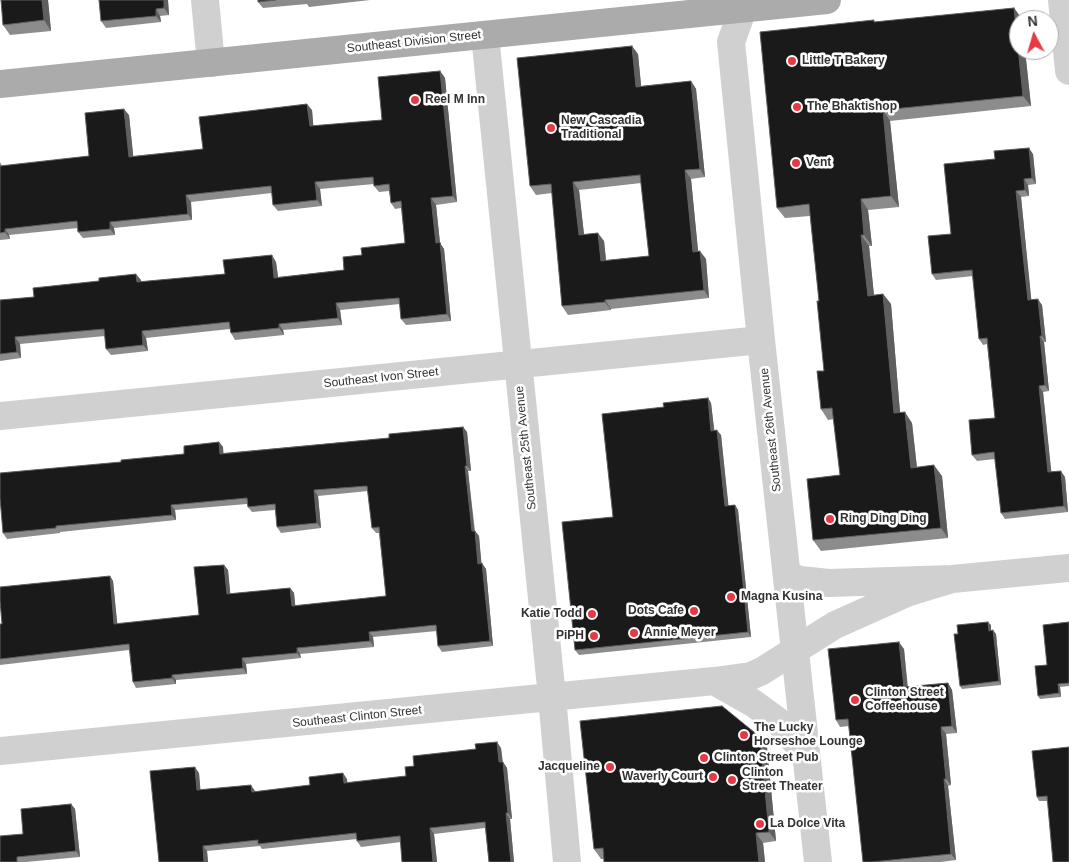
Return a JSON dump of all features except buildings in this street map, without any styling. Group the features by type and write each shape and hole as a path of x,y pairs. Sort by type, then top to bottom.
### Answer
{"main road":[{"name":"Southeast Division Street","path":"0,84 485,35 745,4 827,0"}],"street":[{"path":"205,0 211,63"},
{"path":"1062,0 1069,71"},
{"name":"Southeast 26th Avenue","path":"745,4 731,42 761,340 818,862"},
{"name":"Southeast 25th Avenue","path":"485,35 567,862"},
{"name":"Southeast Ivon Street","path":"0,416 761,340"},
{"name":"Southeast Clinton Street","path":"787,575 800,580 818,583 952,579 1069,568"},
{"name":"Southeast Clinton Street","path":"0,751 272,726 751,676 835,626 884,602 908,592 952,579"},
{"path":"714,681 779,722 806,754"}],"place":[{"name":"Little T Bakery","path":"792,61"},
{"name":"Reel M Inn","path":"415,100"},
{"name":"The Bhaktishop","path":"797,107"},
{"name":"New Cascadia Traditional","path":"551,128"},
{"name":"Vent","path":"796,163"},
{"name":"Ring Ding Ding","path":"830,519"},
{"name":"Magna Kusina","path":"731,597"},
{"name":"Dots Cafe","path":"694,611"},
{"name":"Katie Todd","path":"592,614"},
{"name":"Annie Meyer","path":"634,633"},
{"name":"PiPH","path":"594,636"},
{"name":"Clinton Street Coffeehouse","path":"855,700"},
{"name":"The Lucky Horseshoe Lounge","path":"744,735"},
{"name":"Clinton Street Pub","path":"704,758"},
{"name":"Jacqueline","path":"610,767"},
{"name":"Waverly Court","path":"713,777"},
{"name":"Clinton Street Theater","path":"732,780"},
{"name":"La Dolce Vita","path":"760,824"}]}
